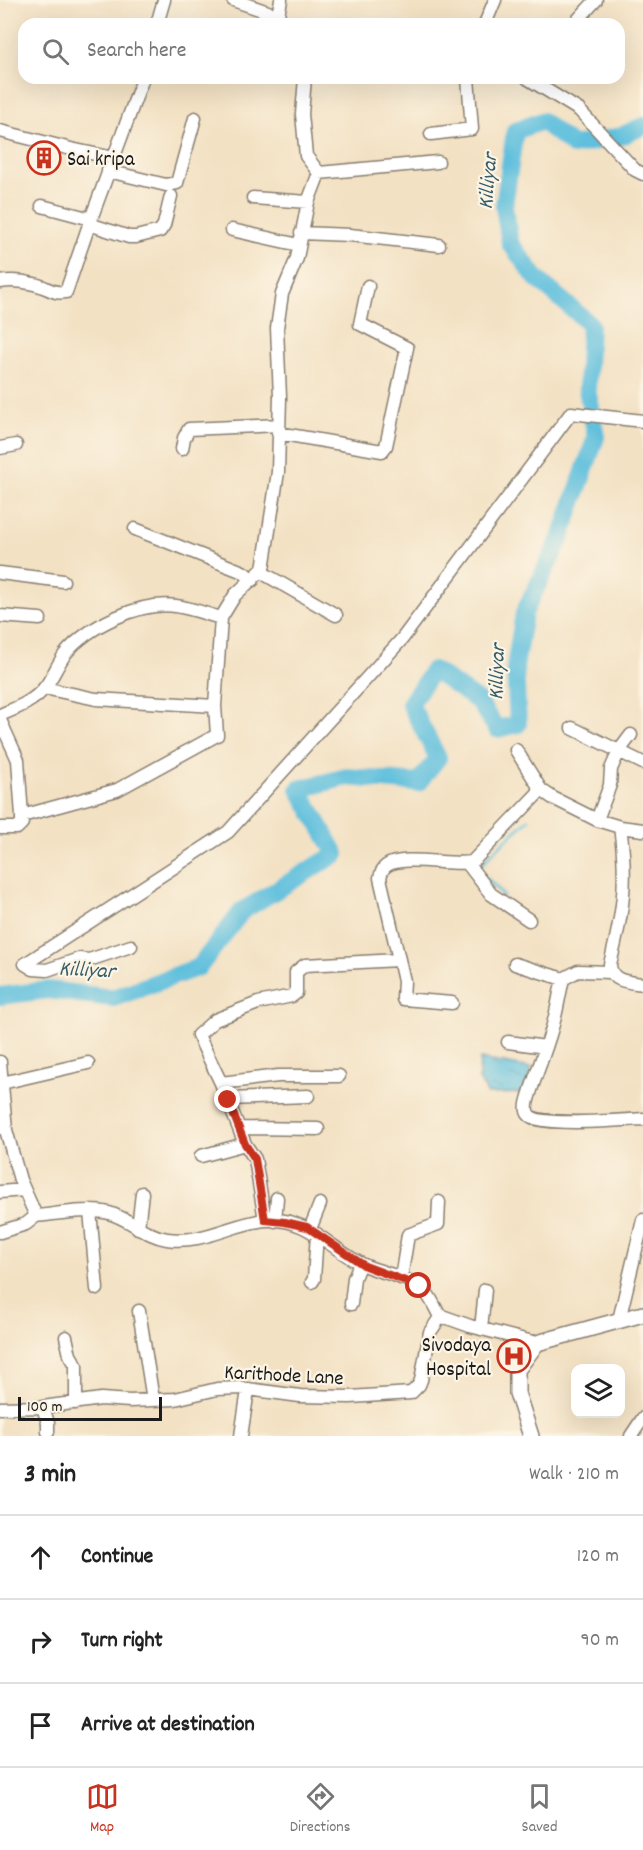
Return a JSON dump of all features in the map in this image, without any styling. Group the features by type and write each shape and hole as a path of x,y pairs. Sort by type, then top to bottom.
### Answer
{"main road":[{"path":"531,1436 517,1393 517,1370 537,1343 643,1314"}],"street":[{"path":"149,0 163,1 159,18"},
{"path":"233,0 253,3 275,18"},
{"path":"279,18 281,0"},
{"path":"488,18 495,0"},
{"path":"580,18 596,0"},
{"path":"0,282 11,280 36,284 60,294 66,292 141,84"},
{"path":"304,84 302,114 306,156 319,173"},
{"path":"431,134 472,129 468,84"},
{"path":"539,84 579,110 635,170 643,174"},
{"path":"108,171 166,185 177,183 195,118"},
{"path":"0,131 114,158"},
{"path":"319,173 438,162"},
{"path":"22,816 117,790 217,735 215,706 221,618 236,595 263,569 265,560 278,472 280,397 277,328 282,294 297,258 308,202 319,173"},
{"path":"42,206 90,221 129,237 136,237 160,231 164,225 171,196"},
{"path":"253,198 308,202"},
{"path":"232,230 300,239 350,235 439,244"},
{"path":"182,449 189,429 278,429 382,451 386,446 407,348 360,324 368,286"},
{"path":"131,946 89,960 79,959 47,970 33,969 25,964 228,832 402,639 571,413 643,421"},
{"path":"0,448 16,445"},
{"path":"135,529 257,576 336,615"},
{"path":"0,573 63,581"},
{"path":"0,715 30,701 44,688 66,654 80,641 112,620 134,610 149,606 177,606 221,618"},
{"path":"0,616 40,619"},
{"path":"44,688 96,699 215,706"},
{"path":"0,720 18,760 22,816 22,823 19,827 0,828"},
{"path":"572,728 643,763"},
{"path":"597,820 610,785 611,769 619,751 631,735"},
{"path":"516,750 541,790 552,798 597,820 643,830"},
{"path":"452,1003 403,999 404,981 380,878 383,868 401,861 467,863 475,860 541,790"},
{"path":"610,972 622,916 625,886 625,857 621,827"},
{"path":"467,863 491,894 529,920"},
{"path":"270,1220 255,1159 245,1144 221,1083 198,1035 215,1020 258,1003 292,996 296,993 296,972 304,965 398,960"},
{"path":"515,964 563,978 578,971 610,972 622,980 643,984"},
{"path":"563,978 552,1028 527,1105 529,1115 541,1120 581,1122 643,1119"},
{"path":"508,1041 546,1047"},
{"path":"0,1062 3,1128 20,1180 36,1216"},
{"path":"2,1083 88,1063"},
{"path":"221,1083 278,1076 339,1076"},
{"path":"228,1100 308,1096"},
{"path":"239,1128 318,1129"},
{"path":"201,1156 245,1144"},
{"path":"0,1192 24,1190"},
{"path":"138,1228 142,1193"},
{"path":"270,1220 277,1198"},
{"path":"401,1278 408,1235 438,1224 439,1202"},
{"path":"312,1282 314,1279 313,1231 320,1204"},
{"path":"90,1211 97,1289"},
{"path":"0,1232 26,1224 36,1216 90,1211 108,1213 155,1237 182,1240 201,1238 270,1220 285,1222 313,1231 360,1263 419,1286 439,1314 481,1329 537,1343"},
{"path":"619,1320 643,1220"},
{"path":"351,1304 354,1278 360,1263"},
{"path":"481,1329 484,1290"},
{"path":"139,1311 153,1400"},
{"name":"Karithode Lane","path":"0,1408 42,1407 101,1399 130,1401 175,1399 217,1389 248,1389 300,1396 350,1397 411,1393 421,1380 430,1332 439,1319 439,1314"},
{"path":"66,1337 69,1355 76,1365 76,1403"},
{"path":"241,1436 248,1389"},
{"path":"42,1407 48,1423 48,1432"},
{"path":"631,1436 643,1418"}],"water":[{"path":"480,1059 532,1068 522,1093 488,1094 479,1080"}],"waterway":[{"name":"Killiyar","path":"0,996 48,990 113,998 199,967 242,911 336,854 299,789 347,777 418,783 438,758 410,704 433,670 478,701 497,729 518,724 515,667 524,613 561,537 596,437 587,389 590,324 537,279 510,243 504,206 515,131 542,121 573,146 621,136 643,126"},
{"path":"477,869 529,819"},
{"path":"485,877 503,896"}],"place":[{"name":"Sai kripa","path":"44,158"},
{"name":"Sivodaya Hospital","path":"514,1356"}],"route":[{"path":"228,1100 245,1144 255,1159 265,1220 307,1227 365,1266 419,1286"}]}
